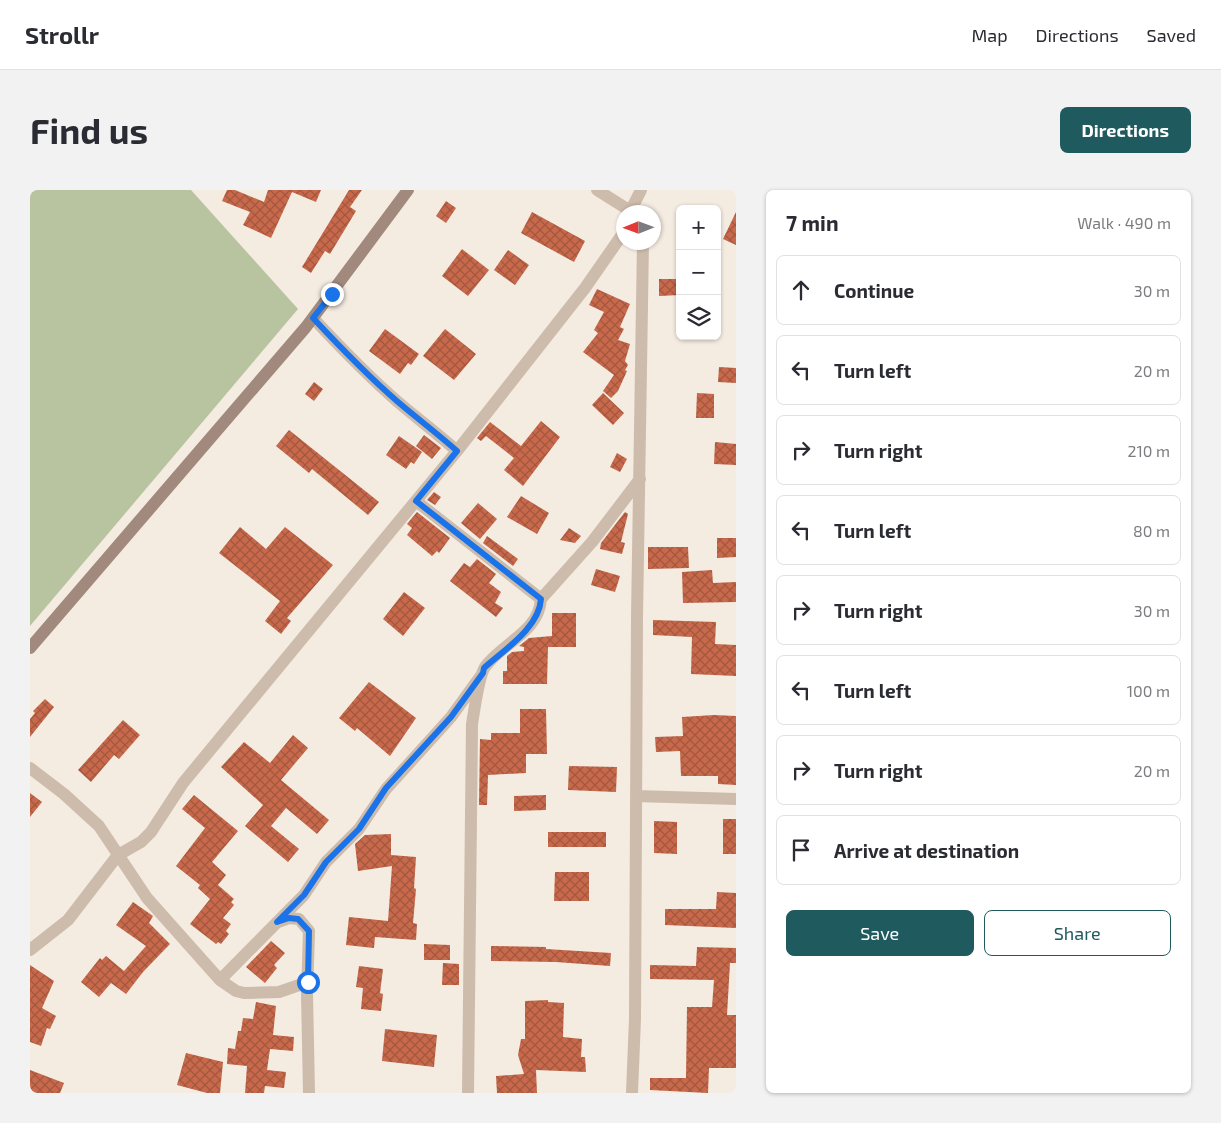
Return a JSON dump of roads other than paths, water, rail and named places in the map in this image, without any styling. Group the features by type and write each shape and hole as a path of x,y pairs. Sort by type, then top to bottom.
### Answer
{"street":[{"path":"30,648 313,318 408,190"},
{"path":"597,190 620,205"},
{"path":"634,205 641,190"},
{"path":"30,950 68,920 118,856 141,842 151,832 183,783 457,451 584,288 616,243"},
{"path":"632,1093 642,250"},
{"path":"313,318 342,350 399,403 430,426 457,451"},
{"path":"468,1093 472,724 484,668 530,626 540,608 541,599 592,542 640,479"},
{"path":"416,501 541,599"},
{"path":"220,980 304,895 326,862 359,829 386,788 453,714 483,673"},
{"path":"453,714 472,724"},
{"path":"30,768 64,794 100,826 118,856 148,898 220,980 236,991 244,993 278,992 308,982"},
{"path":"636,796 736,799"},
{"path":"277,922 289,918 298,919 309,931 308,1093"}]}
